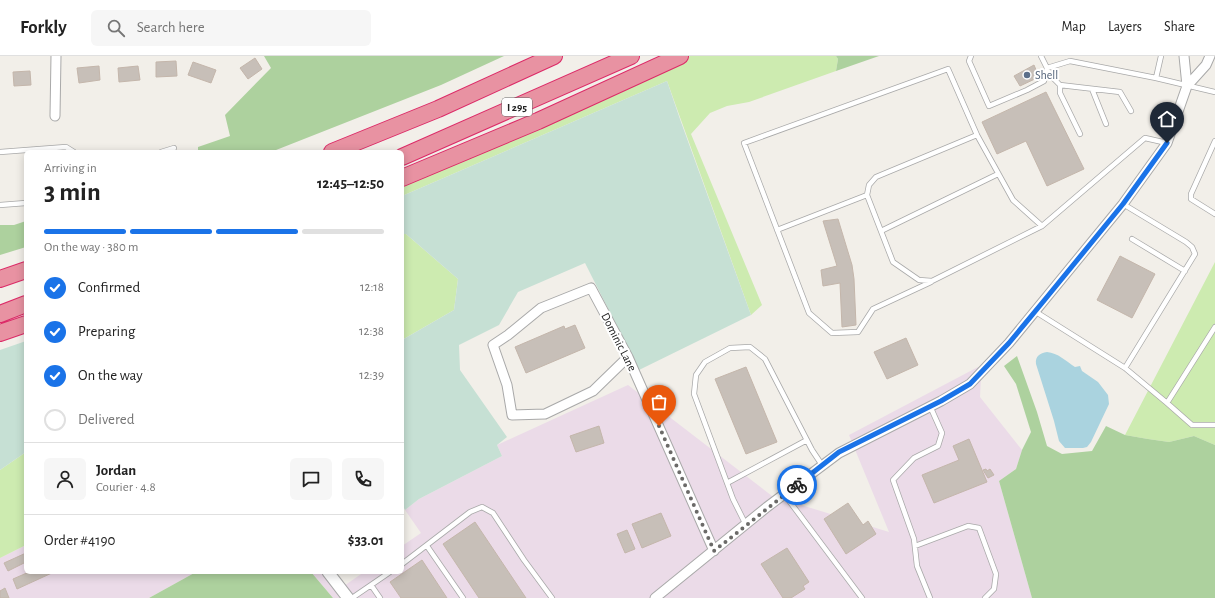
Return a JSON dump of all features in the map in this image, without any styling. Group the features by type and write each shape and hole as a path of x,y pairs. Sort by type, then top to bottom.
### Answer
{"highway":[{"path":"438,109 455,90 532,56"},
{"name":"I 295","path":"337,150 438,109 554,56"},
{"name":"I 295","path":"404,156 631,56"},
{"path":"404,177 538,121 680,56"},
{"path":"0,279 24,271"},
{"path":"0,314 24,305"},
{"path":"0,333 24,325"}],"street":[{"path":"55,116 56,56"},
{"path":"1184,56 1187,86"},
{"path":"655,598 784,494 839,452 970,384 1036,312 1123,204 1167,143 1187,86 1206,65 1210,56"},
{"name":"Dominic Lane","path":"628,357 593,391 545,414 512,414 507,385 493,345 508,335 541,308 591,288 628,357 714,551"},
{"path":"330,574 348,598"}],"lane":[{"path":"971,56 969,61 989,106 1026,90 1044,80 1047,68"},
{"path":"1041,56 1051,76 1060,85 1120,92 1131,111"},
{"path":"1156,78 1160,56"},
{"path":"1047,68 1070,61 1156,78 1215,92"},
{"path":"1042,226 1013,200 977,135 948,69 744,143 809,313 832,333 858,332 873,309 1042,226 1144,138 1167,143"},
{"path":"1060,85 1060,93 1080,134"},
{"path":"1092,89 1106,124"},
{"path":"932,281 919,280 893,262 867,195 869,185 876,177 977,135"},
{"path":"1215,141 1191,194 1192,199 1215,214"},
{"path":"33,150 66,148 70,150"},
{"path":"167,150 174,148"},
{"path":"0,152 24,151"},
{"path":"881,231 998,174"},
{"path":"777,230 867,195"},
{"path":"0,205 24,203"},
{"path":"1123,204 1186,242 1192,247 1195,254 1125,368"},
{"path":"1132,239 1185,271"},
{"path":"1036,312 1125,368 1192,425 1215,425"},
{"path":"1167,403 1215,327"},
{"path":"746,525 733,499 694,394 696,375 705,362 730,348 750,348 765,359 822,466"},
{"path":"930,406 942,433 938,446 914,458 893,480 914,539 917,566 930,598"},
{"path":"727,483 807,440"},
{"path":"784,494 862,598"},
{"path":"404,563 470,512 482,507 493,513 524,560 552,598"},
{"path":"915,546 968,526 980,528 996,574 994,589 985,598"},
{"path":"427,546 463,598"},
{"path":"352,598 387,574"},
{"path":"371,585 380,598"}],"shaded area":[{"path":"978,367 981,376 980,397 1022,450 1016,469 999,481 1032,598 333,598 313,574 330,574 341,588 361,574 404,574 404,545 421,533 405,510 419,499 502,456 497,445 628,385 772,496 889,532 849,435"},
{"path":"24,546 24,574 192,574 149,598 0,598 0,558"}],"green space":[{"path":"264,56 504,56 441,85 276,150 198,150 198,147 230,136 225,115 271,68"},
{"path":"690,56 836,56 838,59 836,71 749,102 727,106 710,113 691,134 762,305 751,315 667,81 404,195 404,182"},
{"path":"836,56 879,56 836,71 838,59"},
{"path":"667,81 751,315 639,370 585,263 518,292 499,325 459,345 460,370 507,437 497,445 502,456 419,499 405,510 404,339 454,310 458,279 406,234 404,234 404,195"},
{"path":"24,222 24,248 0,255 0,225 14,225"},
{"path":"404,234 406,234 458,279 454,310 404,339"},
{"path":"1215,262 1215,445 1194,436 1169,442 1125,435"},
{"path":"24,342 24,453 0,470 0,350"},
{"path":"1017,356 1037,412 1047,446 1062,454 1092,451 1106,426 1125,435 1169,442 1194,436 1215,445 1215,598 1032,598 999,481 1016,469 1022,450 1031,432 1016,384 1004,366"},
{"path":"24,453 24,546 0,558 0,470"},
{"path":"192,574 313,574 333,598 149,598"}],"water":[{"path":"1047,352 1058,356 1075,367 1080,366 1082,371 1098,382 1108,395 1109,404 1091,442 1087,447 1065,448 1059,441 1036,364 1038,355"}],"building":[{"path":"255,58 262,69 248,79 240,68"},
{"path":"176,61 177,76 156,77 156,62"},
{"path":"193,62 216,70 211,83 188,75"},
{"path":"1034,65 1039,77 1020,86 1014,76"},
{"path":"99,66 100,80 79,83 77,68"},
{"path":"138,66 140,80 119,82 118,68"},
{"path":"30,71 31,85 14,86 13,72"},
{"path":"1046,92 1084,169 1047,186 1026,141 997,154 982,122"},
{"path":"838,219 852,265 856,325 842,327 840,283 823,286 821,270 837,266 823,221"},
{"path":"1120,256 1155,274 1132,318 1097,300"},
{"path":"575,325 585,348 526,373 515,347 564,326 565,329"},
{"path":"906,338 918,365 887,379 874,352"},
{"path":"746,367 777,442 746,454 715,379"},
{"path":"599,426 604,443 576,452 570,436"},
{"path":"969,439 987,482 934,503 922,475 959,460 953,446"},
{"path":"986,469 987,471 990,469 994,475 988,478 983,470"},
{"path":"848,503 863,525 868,521 876,534 846,554 824,519"},
{"path":"661,513 671,536 642,548 632,524"},
{"path":"475,522 526,598 479,598 443,544"},
{"path":"627,530 635,549 625,553 617,534"},
{"path":"787,548 809,582 803,586 805,589 791,598 783,598 761,564"},
{"path":"24,554 24,563 8,571 4,563"},
{"path":"422,560 447,598 401,598 390,582 404,574 404,572"},
{"path":"24,574 50,574 17,589 13,579"},
{"path":"5,588 9,598 0,598 0,591"}],"way so far":[{"path":"659,426 714,551 767,507 797,485"}],"place":[{"name":"Shell","path":"1027,75"}],"route":[{"path":"797,485 839,452 941,401 970,384 1009,343 1047,297 1123,204 1167,143"}]}
